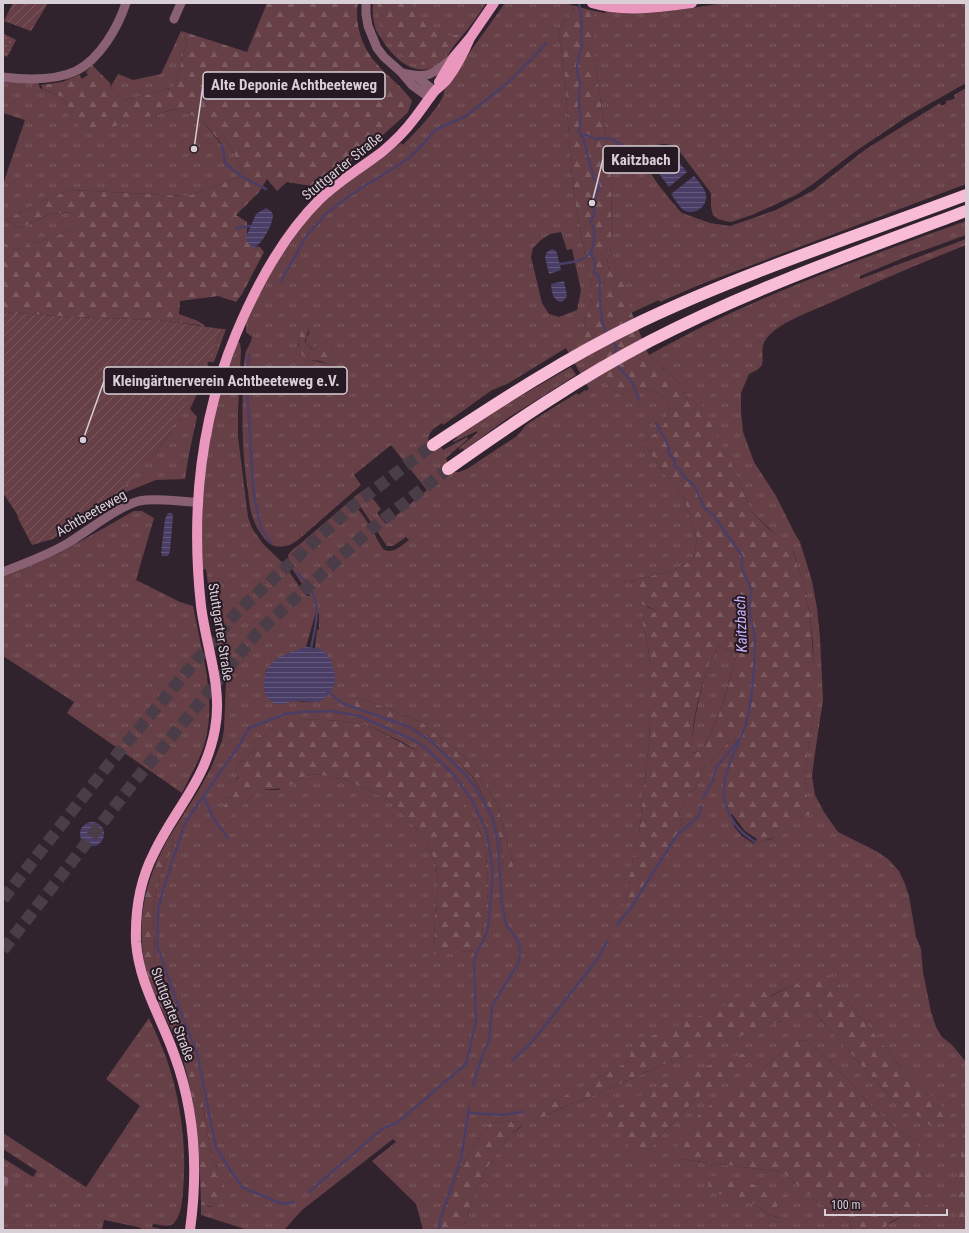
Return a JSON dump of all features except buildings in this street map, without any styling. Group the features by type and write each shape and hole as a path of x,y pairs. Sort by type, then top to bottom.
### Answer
{"highway":[{"path":"433,445 500,400 568,360 640,322 714,289 823,247 966,195"},
{"path":"448,469 514,423 580,381 650,342 708,313 816,267 966,211"}],"main road":[{"name":"Stuttgarter Straße","path":"432,95 440,77 470,38 494,3"},
{"path":"592,3 603,6 650,9 692,3"},
{"name":"Stuttgarter Straße","path":"190,1230 194,1174 189,1109 175,1056 148,995 141,973 137,948 136,927 138,904 148,866 160,841 200,776 216,726 217,702 215,680 202,611 196,533 197,502 204,445 209,422 218,386 236,333 267,270 285,242 303,217 321,198 338,183 382,152 400,136 460,62 470,38"}],"street":[{"path":"3,77 16,79 54,78 75,71 92,58 110,37 126,3"},
{"path":"174,19 181,3"},
{"path":"366,3 368,26 377,48 412,85 432,95"},
{"path":"402,73 417,76 437,72 454,57"},
{"path":"417,76 432,95"},
{"name":"Achtbeeteweg","path":"3,572 66,544 120,509 132,503 151,500 197,502"}],"green space":[{"path":"13,3 48,3 31,31 4,21"},
{"path":"267,3 358,3 358,27 363,43 376,63 412,101 408,112 366,150 336,172 311,186 287,182 277,191 267,179 259,192 236,215 247,222 247,241 254,248 259,246 264,252 242,294 236,302 218,296 180,301 179,314 198,321 205,326 158,320 71,317 3,312 3,242 15,250 75,229 69,212 51,214 19,228 6,220 44,200 71,190 188,196 241,176 243,171 225,137 222,144 201,119 175,109 84,135 62,97 43,89 41,85 62,82 79,75 82,79 88,75 86,72 92,65 111,84 110,88 124,100 162,91 175,86 187,41 181,31 247,52"},
{"path":"373,3 486,3 442,62 431,69 422,70 406,64 391,52 375,27"},
{"path":"378,3 410,3 432,27 448,35 460,35 438,59 426,65 415,63 397,50 386,36 379,20"},
{"path":"505,3 565,3 575,6 558,31 565,81 574,195 592,287 592,299 584,327 608,385 621,395 637,386 642,389 656,392 668,401 666,421 663,426 643,442 684,499 697,538 694,559 672,571 631,581 647,607 655,610 654,613 642,621 648,646 650,665 649,743 639,834 623,905 682,826 679,813 689,792 695,790 702,770 727,743 741,739 728,771 726,805 735,828 742,836 754,844 755,842 771,839 785,831 797,819 813,814 808,799 805,781 815,706 813,645 810,615 803,581 793,551 751,511 738,478 678,382 649,355 687,334 804,281 966,221 966,235 908,256 860,276 860,279 966,239 966,245 806,313 787,322 771,333 763,345 762,365 757,370 749,374 741,393 741,412 743,432 754,462 776,496 800,542 812,581 820,638 823,700 812,776 815,795 824,812 838,832 876,851 888,859 899,871 909,896 916,937 921,949 923,972 931,1012 936,1027 942,1037 952,1045 966,1062 966,1230 884,1230 886,1225 900,1218 917,1141 894,1127 870,1105 839,1070 807,1041 798,1040 758,1072 680,1159 782,1172 815,1200 849,1221 852,1230 464,1230 464,1225 473,1198 484,1172 510,1135 522,1126 518,1121 490,1123 461,1166 441,1221 440,1230 423,1230 416,1204 372,1161 396,1142 393,1139 302,1210 284,1230 248,1230 201,1215 201,1205 211,1207 218,1167 212,1159 200,1087 171,1006 165,1001 153,975 155,956 153,910 159,878 175,842 168,839 210,770 222,741 224,729 226,682 214,629 206,569 202,570 204,485 213,421 222,385 238,342 240,343 241,351 238,437 248,517 252,528 263,544 283,563 306,596 310,596 289,564 288,555 293,549 350,501 364,517 383,549 386,551 400,547 409,540 406,537 393,546 387,546 354,497 365,489 381,509 377,513 386,524 427,490 391,445 354,475 361,485 298,540 289,545 280,547 271,544 263,537 252,517 249,503 244,454 242,408 244,362 246,351 252,337 246,332 246,321 261,289 277,262 306,221 324,200 361,171 379,161 401,143 403,145 425,122 441,101 445,87","holes":["561,232 567,250 572,249 581,290 577,310 559,317 549,314 542,303 531,257 533,248 550,234","308,327 309,334 306,338 306,344 314,350 316,350 317,345 322,342 327,342 332,347 329,364 310,360 298,346 300,336","566,348 589,389 578,395 577,393 527,424 517,436 467,469 459,472 450,472 446,458 468,439 467,437 443,450 441,447 435,448 429,444 428,440 431,431 442,423 443,425 492,390 507,384","316,612 319,614 319,629 317,630 315,648 335,683 327,695 323,699 315,702 296,701 266,671 274,662 306,647","351,697 371,702 421,722 461,754 476,770 497,804 513,864 503,869 500,836 491,811 473,778 434,739 412,727 344,703","302,719 343,721 372,727 417,751 472,815 482,836 486,849 488,893 482,933 474,950 461,952 434,945 438,883 436,864 426,840 405,815 389,800 346,780 316,774 298,779 278,790 261,790 238,807 223,807 234,791 235,781 239,776 236,770 238,765 257,748 270,729","834,975 848,1001 900,1066 947,1112 934,1127 889,1096 815,1013","798,983 782,1021 741,1034 673,1060 547,1115 530,1116 629,1061","684,1074 694,1101 659,1137 639,1162","755,1186 760,1186 777,1205 779,1218 767,1214 756,1205 742,1197"]},
{"path":"724,3 966,3 966,83 908,116 853,153 813,184 796,195 752,215 731,222 718,219 713,215 711,207 711,193 677,148 664,144 658,145 652,149 649,147 648,149 650,151 647,163 651,174 682,213 710,223 730,226 776,210 814,190 866,149 940,103 941,106 946,104 946,101 955,98 954,95 966,88 966,184 699,285 660,302 659,300 631,313 609,270 607,259 611,247 612,178 594,56 594,11 605,13 606,11 621,13 650,13"},
{"path":"575,6 594,11 594,56 612,178 611,247 607,259 609,270 620,270 631,311 649,355 678,382 689,401 700,399 738,478 751,511 769,529 791,546 803,581 810,615 815,681 815,706 805,781 808,799 814,814 800,818 778,835 755,842 757,839 745,831 732,814 729,814 727,808 724,795 726,776 740,739 727,743 702,770 695,790 689,792 679,813 682,826 636,896 622,906 639,834 649,743 650,665 648,646 642,621 643,615 647,612 654,613 655,610 640,603 631,581 672,571 694,559 697,538 684,499 643,442 663,426 667,416 668,401 656,392 642,389 637,386 621,395 608,385 584,337 584,327 592,299 592,287 574,195 565,81 558,31","holes":["718,645 737,654 718,717 713,728 701,751 691,753 696,710 701,688 710,661"]},
{"path":"181,31 187,41 175,86 162,91 124,100 110,88 118,74 133,80 161,74"},
{"path":"3,33 16,40 7,57 3,55"},
{"path":"3,77 37,79 40,88 62,97 84,134 176,109 201,119 221,144 225,137 243,171 241,176 188,196 71,190 44,200 6,220 19,228 51,214 70,212 75,229 15,250 3,242 3,184 25,120 3,113"},
{"path":"3,312 71,317 158,320 222,329 199,382 176,424 152,457 116,496 53,539 32,545 17,514 3,493"},
{"path":"304,325 306,325 308,329 305,341 311,348 316,350 320,339 331,345 331,351 334,354 334,359 329,364 310,360 299,350 301,330"},
{"path":"222,329 226,329 214,362 207,362"},
{"path":"207,362 209,368 190,409 197,417 185,479 156,480 116,496 148,461 170,433 189,400"},
{"path":"571,367 576,375 508,418 464,450 462,448 460,450 459,448 477,433 477,431 454,442 453,441 457,438 456,436 495,411"},
{"path":"134,511 142,511 154,518 136,580 180,602 193,606 209,691 208,725 205,742 198,762 182,793 67,713 74,702 3,656 3,577 58,554"},
{"path":"718,645 737,654 713,728 701,751 690,753 699,699 709,664"},
{"path":"343,697 351,697 371,702 421,722 461,754 476,770 497,804 513,864 510,874 505,876 500,836 491,811 473,777 434,739 412,727 341,702"},
{"path":"303,719 343,721 372,727 417,751 430,761 449,781 472,815 482,836 486,849 487,903 482,933 478,945 474,950 447,954 434,954 438,883 436,864 426,840 405,815 389,800 346,780 316,774 298,779 285,788 261,790 238,807 231,816 227,817 221,812 234,791 232,784 239,777 236,770 238,765 257,748 256,738 272,728"},
{"path":"168,839 175,842 159,878 153,910 155,956 153,975 165,1001 171,1006 195,1067 200,1087 212,1159 222,1173 225,1201 213,1206 201,1205 197,1132 188,1078 177,1042 153,990 143,951 141,932 142,913 146,894 151,876"},
{"path":"824,973 829,976 812,1010 673,1060 533,1121 529,1116 629,1061 633,1044 763,989 771,996"},
{"path":"834,974 848,1001 900,1066 948,1112 934,1128 889,1096 815,1013"},
{"path":"149,1018 164,1052 171,1073 176,1090 182,1124 184,1158 183,1192 182,1205 176,1221 171,1225 166,1226 153,1224 152,1227 166,1230 144,1230 138,1227 104,1220 102,1230 3,1230 3,1158 33,1177 37,1171 3,1149 3,1133 86,1187 140,1106 106,1079"},
{"path":"797,1040 807,1041 839,1070 870,1105 894,1127 917,1141 929,1217 910,1217 898,1219 892,1221 884,1230 852,1230 849,1221 815,1200 782,1172 680,1159 677,1142 702,1111 758,1072"},
{"path":"762,1047 694,1101 659,1137 640,1162 605,1113 684,1074"},
{"path":"966,1114 966,1230 958,1230 955,1208"},
{"path":"518,1121 522,1125 510,1135 484,1172 473,1198 464,1225 464,1230 440,1230 441,1221 461,1166 490,1123"},
{"path":"709,1175 760,1186 788,1197 777,1205 780,1218 767,1214 756,1205 742,1197 730,1198 708,1189"}],"shaded area":[{"path":"666,153 673,155 687,172 669,187 656,168 655,163 659,155"},
{"path":"694,176 704,190 706,199 705,203 699,210 691,212 682,209 671,194"},
{"path":"266,208 273,215 273,219 264,238 254,248 248,244 246,237 256,214"},
{"path":"552,249 557,253 561,270 549,274 545,257 547,252"},
{"path":"564,281 567,296 560,302 554,297 551,284"},
{"path":"168,513 172,513 173,516 170,551 168,556 162,556 161,553 165,519"},
{"path":"306,647 322,650 330,659 335,675 335,682 330,692 323,700 317,702 296,701 276,704 271,701 264,690 267,670 274,661"},
{"path":"92,822 101,825 104,834 101,843 92,846 83,843 80,834 83,825"}],"waterway":[{"name":"Kaitzbach","path":"579,3 582,23 582,45 577,66 580,82 579,104 581,121 579,131 584,141 594,179 598,183 599,188 592,203 595,214 591,223 594,230 591,255 595,263 594,272 599,277 601,313 607,334"},
{"path":"281,281 307,235 327,213 349,196 409,158 435,130 466,116 511,80 546,44"},
{"path":"581,136 587,135 595,139 609,138 622,145"},
{"path":"222,144 225,163 241,176 266,189"},
{"path":"236,228 250,226"},
{"path":"560,264 582,259 591,251"},
{"name":"Kaitzbach","path":"611,340 616,346 615,355"},
{"path":"249,355 247,378 254,496 261,529 271,543"},
{"name":"Kaitzbach","path":"616,364 632,382 639,400"},
{"name":"Kaitzbach","path":"656,423 669,447 668,453 675,460 674,466 681,470 683,476 694,485 704,507 714,516 742,556 742,570 752,590 750,598 750,616 755,636 752,694 744,731 731,760 725,779 724,794 728,812 737,827 755,842"},
{"path":"297,572 307,584 315,599 317,612 311,648 313,650"},
{"path":"326,691 344,704 407,726 431,741 461,770 475,787 492,817 498,843 502,905 506,924 518,941 520,953 518,964 492,1006 489,1042 483,1053 473,1085"},
{"path":"294,1202 282,1204 242,1187 216,1148 197,1053 180,1011 157,945 158,910 184,826 242,741 249,728 285,714 331,711 359,716 416,741 428,750 453,774 472,800 486,830 493,872 488,928 474,961 476,1021 466,1064 398,1122 382,1129 309,1192"},
{"path":"703,798 713,780 717,766 738,741"},
{"path":"204,797 212,816 228,838"},
{"path":"617,925 630,909 677,835 699,816 701,807"},
{"path":"513,1060 532,1042 596,961 607,942"},
{"path":"438,1230 441,1216 461,1159 469,1108"},
{"path":"468,1113 503,1115 523,1112"}],"tunnel":[{"path":"3,899 109,764 237,612 354,505 433,445"},
{"path":"3,950 134,782 258,632 370,530 448,469"}],"place":[{"name":"Alte Deponie Achtbeeteweg","path":"194,149"},
{"name":"Kaitzbach","path":"592,203"},
{"name":"Kleingärtnerverein Achtbeeteweg e.V.","path":"83,440"}]}
